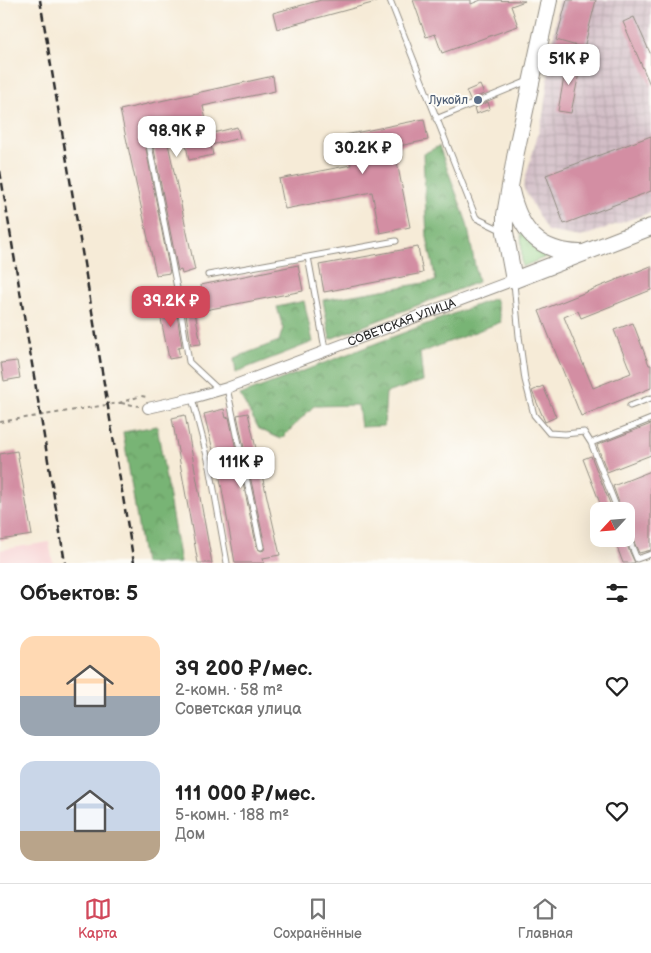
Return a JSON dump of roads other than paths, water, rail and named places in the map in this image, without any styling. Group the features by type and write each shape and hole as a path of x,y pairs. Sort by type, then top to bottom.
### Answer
{"main road":[{"path":"514,280 504,232 509,186 549,0"},
{"path":"509,186 514,207 521,222 534,238 548,247 563,253 583,253"},
{"name":"СОВЕТСКАЯ УЛИЦА","path":"514,280 651,227"}],"street":[{"name":"СОВЕТСКАЯ УЛИЦА","path":"149,403 192,398 223,389 514,280"}],"lane":[{"path":"390,0 476,218 504,232"},
{"path":"436,119 531,80"},
{"path":"145,125 177,288 189,362 223,389 261,547"},
{"path":"208,275 396,241"},
{"path":"308,257 325,350"},
{"path":"514,280 524,372 534,415 549,433 584,432 591,443 614,502"},
{"path":"192,398 210,467 227,563"},
{"path":"630,406 651,398"},
{"path":"591,443 651,419"},
{"path":"633,548 637,559 651,554"}],"railway":[{"path":"40,0 134,563"},
{"path":"0,171 65,563"}],"place":[{"name":"Лукойл","path":"478,100"}]}
